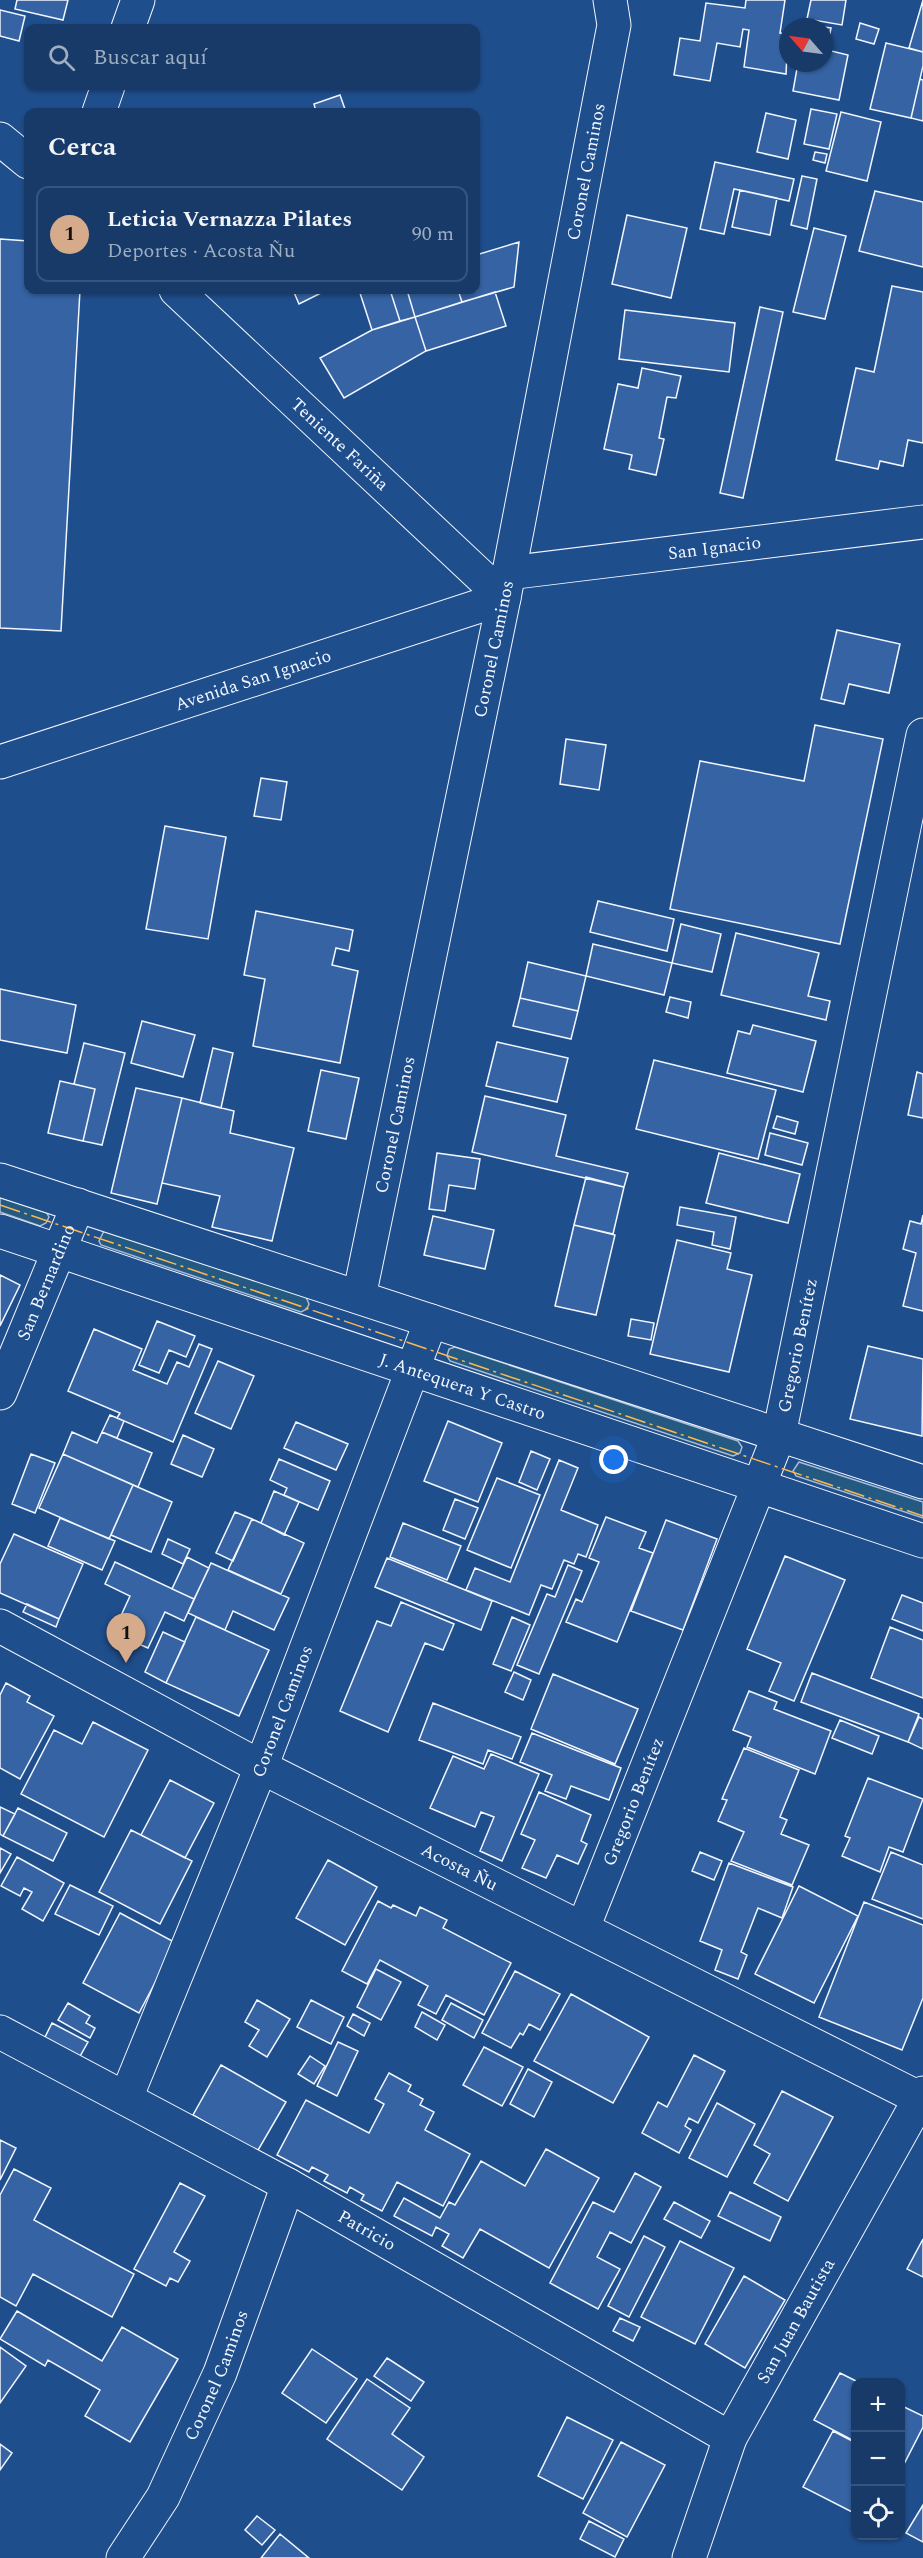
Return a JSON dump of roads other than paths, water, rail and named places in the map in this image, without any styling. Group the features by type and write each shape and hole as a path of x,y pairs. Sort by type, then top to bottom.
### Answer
{"street":[{"path":"129,24 138,0"},
{"name":"Coronel Caminos","path":"359,1297 506,586 614,25 610,0"},
{"path":"100,108 107,90"},
{"path":"0,139 24,159"},
{"name":"Teniente Fariña","path":"180,294 506,586"},
{"name":"San Ignacio","path":"506,586 923,522"},
{"name":"Avenida San Ignacio","path":"0,762 506,586"},
{"name":"Gregorio Benítez","path":"584,1928 779,1435 923,735"},
{"path":"0,1180 923,1482"},
{"name":"San Bernardino","path":"0,1394 78,1205"},
{"name":"J. Antequera Y Castro","path":"0,1232 923,1540"},
{"name":"Coronel Caminos","path":"126,2098 261,1767 432,1321"},
{"name":"Acosta Ñu","path":"0,1626 261,1767 922,2097"},
{"name":"Patricio","path":"0,2032 288,2185 730,2438"},
{"name":"San Juan Bautista","path":"689,2558 730,2438 922,2097"},
{"name":"Coronel Caminos","path":"123,2558 163,2497 220,2373 288,2185"}],"place":[{"name":"Leticia Vernazza Pilates","path":"126,1663"}]}
